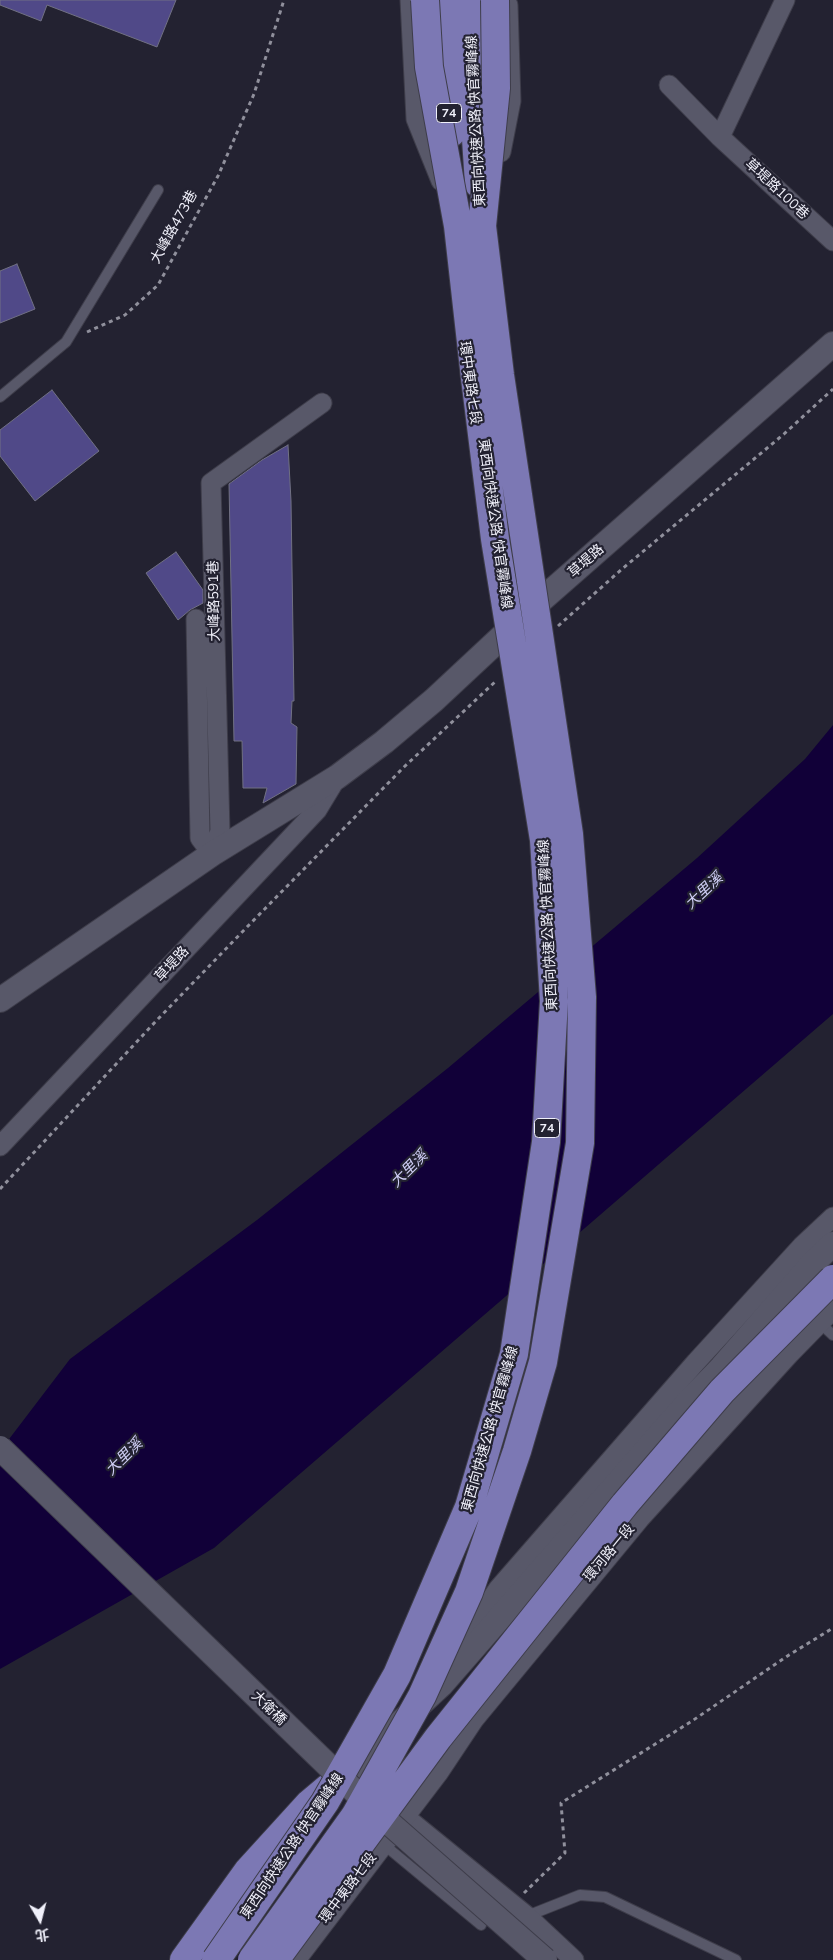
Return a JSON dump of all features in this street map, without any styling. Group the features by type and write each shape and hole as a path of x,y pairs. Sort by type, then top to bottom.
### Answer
{"highway":[{"path":"425,0 429,67 470,226"},
{"name":"東西向快速公路 快官霧峰線","path":"252,1960 355,1816 422,1696 469,1592 517,1451 544,1362 580,1143 582,997 569,834 500,375 449,110 446,0"},
{"name":"東西向快速公路 快官霧峰線","path":"216,1960 325,1802 397,1676 468,1507 514,1354 546,1142 554,1000 544,840 495,539 475,378 470,226 474,123 470,0"},
{"path":"470,226 496,88 495,0"},
{"path":"275,1960 438,1738 625,1504 722,1391 833,1279"},
{"path":"184,1960 248,1871 309,1804 357,1765"}],"street":[{"name":"環中東路七段","path":"410,0 416,119 446,192"},
{"name":"環中東路七段","path":"437,0 446,192 469,379 506,632"},
{"path":"480,0 492,192"},
{"path":"508,0 511,101 492,192 489,225 505,375 539,602"},
{"path":"720,137 785,0"},
{"name":"草堤路100巷","path":"669,85 720,137 833,241"},
{"name":"草堤路","path":"0,1000 212,854 337,777 384,742 539,602 833,344"},
{"name":"大峰路591巷","path":"212,854 220,831 211,483 322,403"},
{"path":"196,619 200,838 212,854"},
{"name":"草堤路","path":"0,1146 317,810 337,777"},
{"path":"441,1685 466,1636 498,1589 696,1362 802,1246 833,1217"},
{"path":"201,1960 258,1878 357,1765 441,1685 689,1401 722,1367 812,1264 833,1244"},
{"name":"環河路一段","path":"403,1815 436,1772 472,1718 638,1517 828,1320"},
{"name":"大衛橋","path":"0,1448 371,1807 545,1960"},
{"path":"231,1960 357,1765"},
{"name":"環中東路七段","path":"293,1960 403,1815"},
{"path":"403,1815 520,1910 574,1960"}],"lane":[{"path":"0,397 66,342 158,190"},
{"path":"382,1843 481,1925"},
{"path":"520,1910 580,1895 605,1896 736,1960"}],"path":[{"name":"大峰路473巷","path":"66,342 125,315 158,285 218,176 254,94 284,0"},
{"path":"558,626 622,569 784,434 833,389"},
{"path":"0,1189 157,1020 404,768 500,677"},
{"path":"520,1910 565,1853 561,1803 692,1721 789,1655 833,1628"}],"water":[{"name":"大里溪","path":"833,725 833,1014 214,1548 0,1669 0,1451 70,1359 257,1220 448,1068 697,858 805,759"}],"building":[{"path":"0,0 176,0 157,47 47,5 41,21 0,5"},
{"path":"17,264 35,309 0,323 0,271"},
{"path":"52,390 99,451 35,501 0,456 0,430"},
{"path":"288,445 291,501 294,701 292,701 291,723 297,727 296,784 263,803 267,788 243,788 242,741 234,741 229,484 262,460"},
{"path":"176,552 203,590 203,603 190,610 178,620 146,573"}]}
